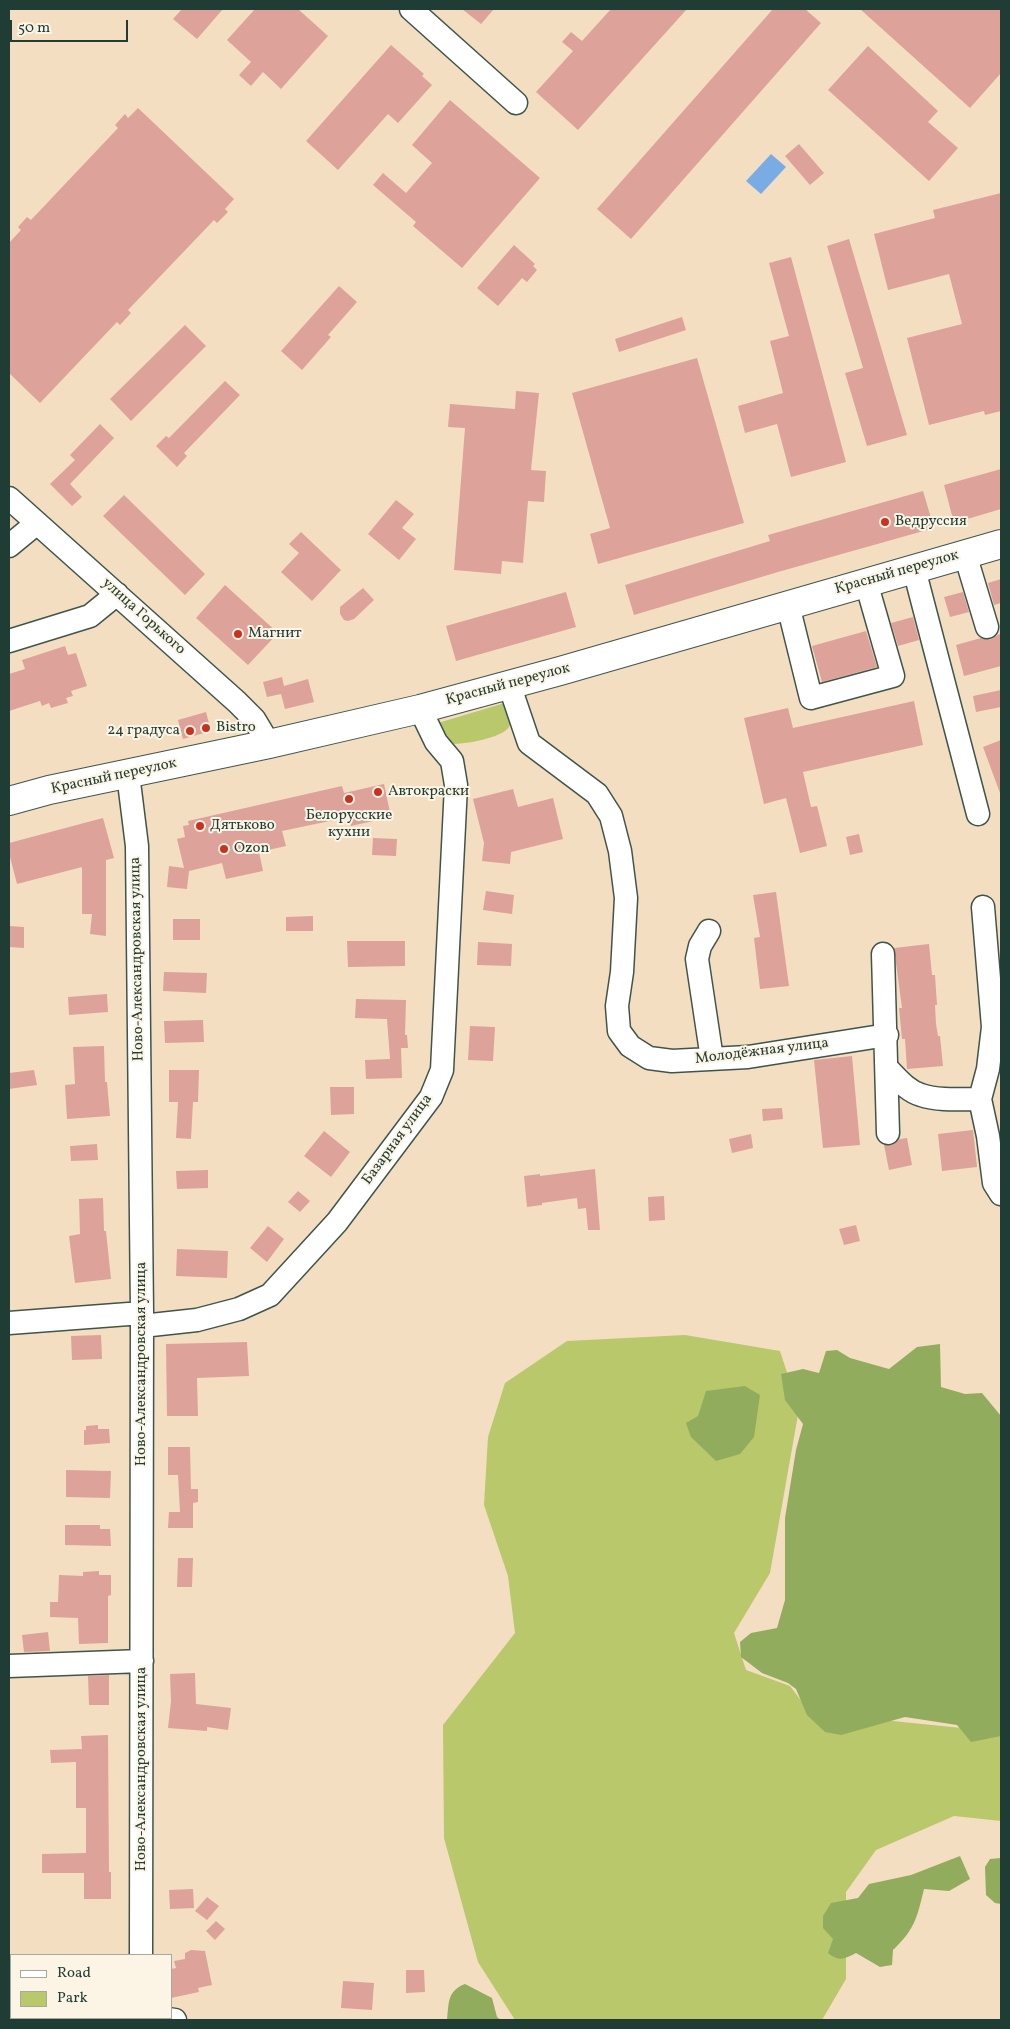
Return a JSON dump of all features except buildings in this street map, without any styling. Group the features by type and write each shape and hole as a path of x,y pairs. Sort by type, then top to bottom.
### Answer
{"main road":[{"name":"Красный переулок","path":"9,801 49,790 269,744 420,709 1001,544"}],"street":[{"path":"411,9 516,103"},
{"name":"улица Горького","path":"9,498 237,702 254,719 269,744"},
{"path":"9,546 37,523"},
{"path":"965,554 987,627"},
{"path":"914,569 978,814"},
{"path":"788,605 811,698 892,676 866,582"},
{"path":"9,641 90,616 117,594"},
{"name":"Молодёжная улица","path":"509,684 529,743 597,794 611,816 620,851 626,898 622,972 616,1006 619,1031 630,1046 649,1058 672,1061 776,1053 887,1035"},
{"name":"Базарная улица","path":"9,1323 142,1319 198,1320 239,1309 270,1295 338,1222 431,1097 442,1070 456,785 452,761 436,742 420,709"},
{"name":"Ново-Александровская улица","path":"128,774 137,846 142,1319 141,1954"},
{"path":"983,907 993,1027 988,1069 980,1099 988,1136 994,1182 1001,1194"},
{"path":"708,931 700,946 697,959 712,1059"},
{"path":"883,954 887,1035 888,1133"},
{"path":"887,1068 902,1084 920,1095 980,1099"},
{"path":"9,1666 142,1661"}],"green space":[{"path":"508,702 513,711 510,725 505,731 489,738 447,744 438,723"},
{"path":"685,1335 780,1351 799,1409 770,1573 734,1633 746,1670 790,1686 824,1731 883,1720 1001,1732 1001,1821 954,1816 876,1850 846,1892 846,1979 822,2020 515,2020 478,1962 444,1838 443,1725 515,1633 508,1576 484,1505 488,1437 505,1383 567,1341"},
{"path":"940,1344 941,1387 965,1394 982,1393 1001,1416 1001,1736 971,1742 957,1725 905,1717 841,1735 825,1732 807,1715 796,1689 788,1683 762,1673 741,1657 740,1642 751,1633 777,1628 785,1600 785,1518 796,1450 803,1424 785,1400 781,1374 803,1369 819,1373 826,1351 837,1350 850,1358 889,1369 917,1347"},
{"path":"745,1386 760,1395 754,1437 740,1454 716,1461 691,1437 686,1423 698,1416 706,1391"},
{"path":"960,1856 970,1879 949,1891 924,1889 911,1929 893,1950 892,1965 880,1967 856,1953 838,1959 828,1953 833,1939 823,1928 823,1916 831,1903 858,1898 869,1884 911,1875"},
{"path":"1001,1858 1001,1904 995,1903 986,1895 985,1867 990,1859"},
{"path":"465,1984 492,1998 497,2017 501,2020 447,2020 452,1994"}],"water":[{"path":"771,154 786,167 761,194 746,181"}],"place":[{"name":"Ведруссия","path":"885,522"},
{"name":"Магнит","path":"238,634"},
{"name":"Bistro","path":"206,728"},
{"name":"24 градуса","path":"190,731"},
{"name":"Автокраски","path":"378,792"},
{"name":"Белорусские кухни","path":"349,799"},
{"name":"Дятьково","path":"200,826"},
{"name":"Ozon","path":"224,849"}]}
